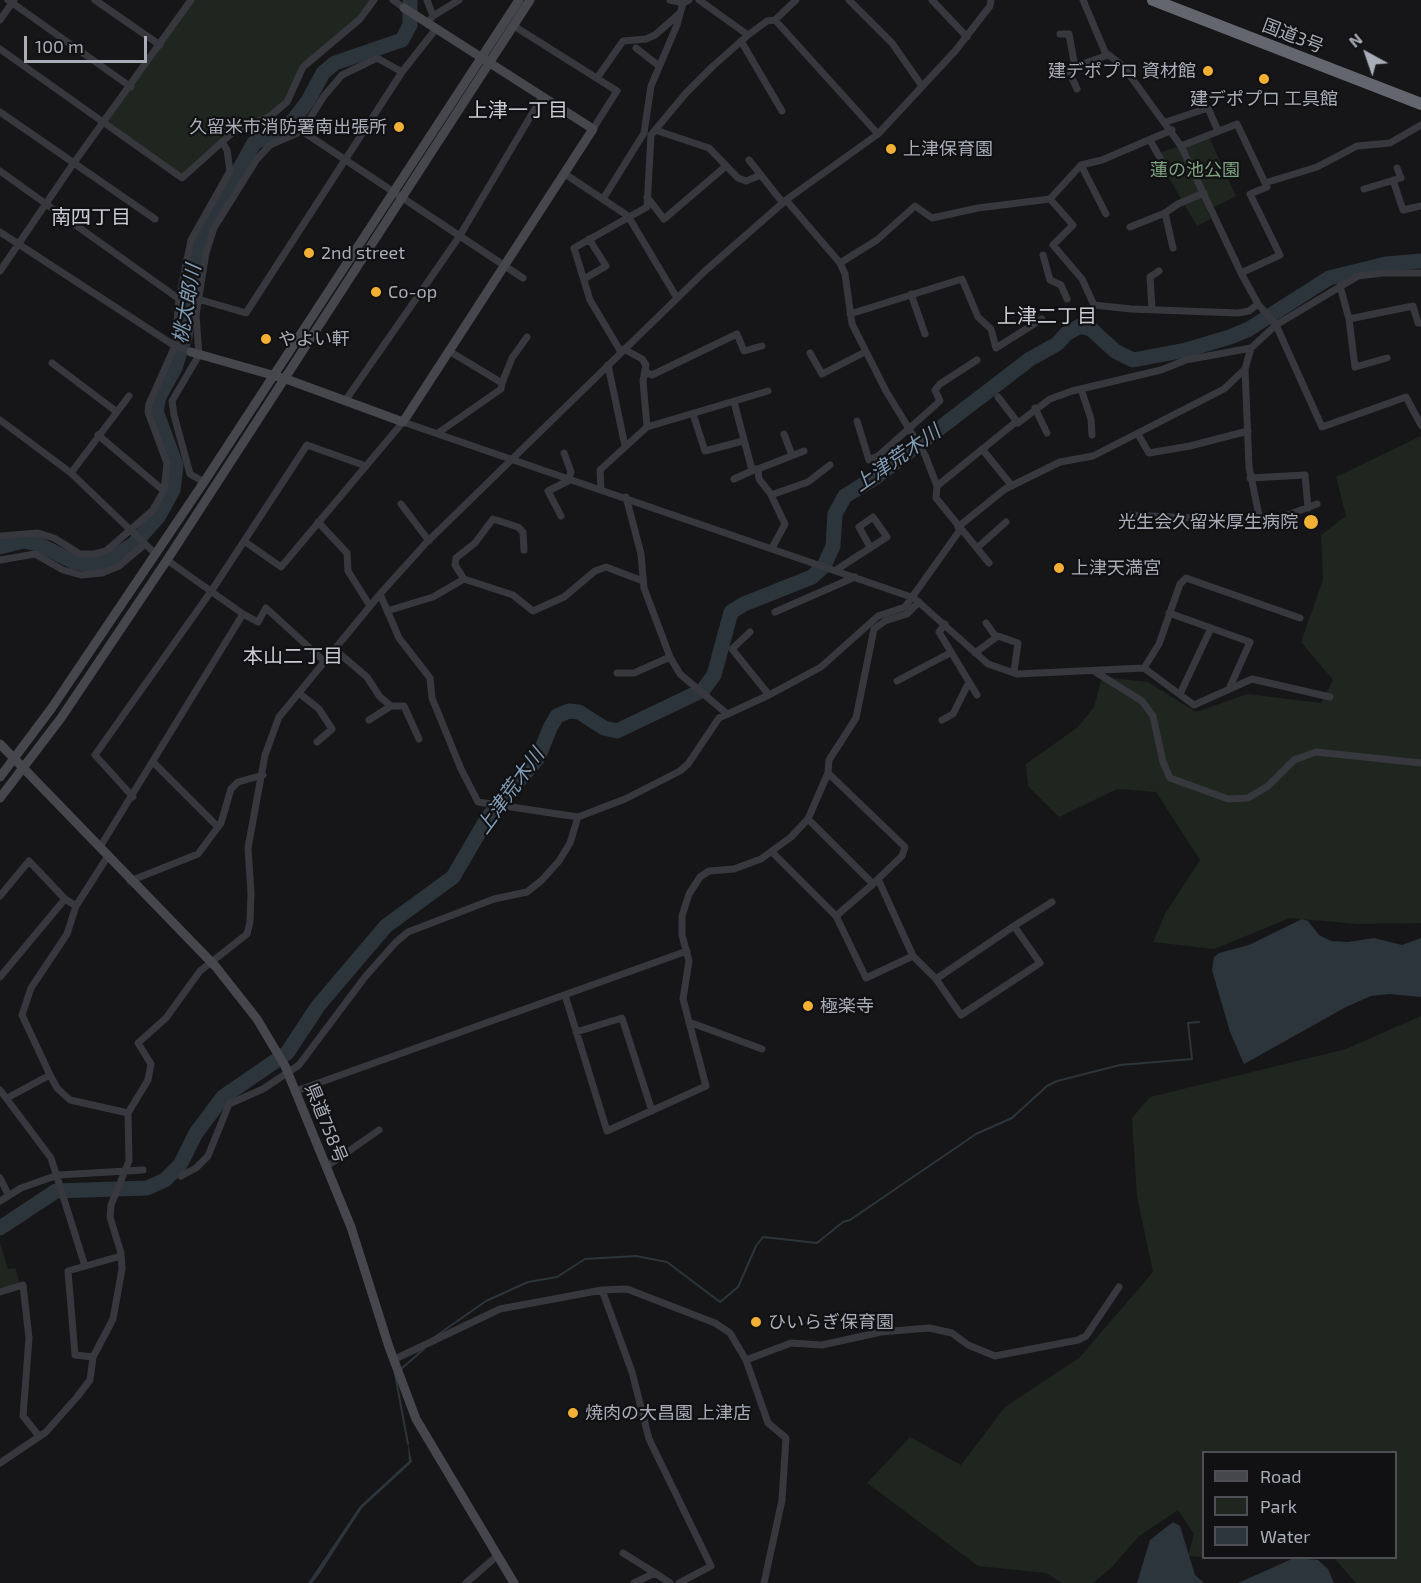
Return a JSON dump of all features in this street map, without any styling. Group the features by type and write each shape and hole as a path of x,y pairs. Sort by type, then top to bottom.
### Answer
{"highway":[{"name":"国道3号","path":"1153,0 1421,104"}],"street":[{"path":"95,0 160,45"},
{"path":"0,49 182,178 240,128 269,117 287,102 303,67 360,19 374,0"},
{"path":"393,0 432,23 490,65 593,129"},
{"path":"427,0 432,23"},
{"path":"198,299 246,313 432,23 459,0"},
{"path":"0,777 156,554 519,0"},
{"path":"0,798 24,768 167,560 286,380 530,0"},
{"path":"646,427 643,381 646,372 642,359 623,351 590,300 574,248 647,207 651,86 686,2 670,0"},
{"path":"699,0 748,35"},
{"path":"603,199 650,133 686,93 748,35 767,21 776,20 796,0"},
{"path":"849,0 891,43 922,86"},
{"path":"932,0 967,37"},
{"path":"1,1460 39,1436 64,1414 90,1380 93,1357 113,1319 121,1285 121,1256 110,1216 129,1161 128,1113 148,1080 151,1064 138,1043 166,1018 200,971 247,934 250,922 248,848 265,755 279,717 380,594 429,541 677,298 785,202 878,134 967,37 990,6 991,0"},
{"path":"1083,0 1105,52 1123,66 1172,130 1181,146 1241,273 1258,304 1276,325 1322,427 1406,397 1421,425"},
{"path":"0,20 12,1 131,87"},
{"path":"0,271 73,164 131,87 187,2"},
{"path":"597,78 623,41 646,39 655,35 681,12"},
{"path":"776,20 878,134"},
{"path":"244,541 280,567 403,422 617,91 514,26"},
{"path":"1060,34 1069,34 1075,67"},
{"path":"741,41 782,111"},
{"path":"636,48 659,66"},
{"path":"1077,89 1068,69 1108,55"},
{"path":"204,482 190,474 172,401 195,353 198,299 206,253 214,228 244,179 270,145 302,131 324,96 342,75 376,58 402,72"},
{"path":"345,401 459,237 542,97"},
{"path":"1166,122 1208,108 1218,131"},
{"path":"0,112 155,219"},
{"path":"1181,146 1237,124 1267,187 1250,194 1280,255 1241,273"},
{"path":"1265,183 1317,167 1357,146 1390,142 1421,125"},
{"path":"840,263 877,240 915,206 932,218 978,208 1050,199 1081,165 1102,160 1172,130"},
{"path":"302,131 523,278"},
{"path":"650,133 708,148 738,178 746,181 761,175"},
{"path":"1150,140 1165,167 1165,174"},
{"path":"1,534 38,533 54,538 80,554 94,554 106,551 132,530 160,502 164,491 166,463 148,412 149,404 175,346 179,299 191,240 230,171 222,142"},
{"path":"749,160 840,263 845,274 850,314 865,352 925,455 937,486 936,498 989,563"},
{"path":"1081,165 1106,214"},
{"path":"647,197 664,219 726,166"},
{"path":"1364,189 1401,178 1397,168"},
{"path":"0,171 179,299"},
{"path":"565,174 628,216 677,298"},
{"path":"1393,180 1403,210 1421,206"},
{"path":"1130,227 1165,213 1178,204 1204,193"},
{"path":"1050,199 1073,225 1053,245 1082,279 1091,304 1238,313 1249,311 1258,304"},
{"path":"1165,213 1173,248"},
{"path":"0,232 175,346 286,380 568,481 626,497 683,520 772,548 916,600 988,664 1014,672 1033,674 1144,668 1194,705 1252,679 1329,697"},
{"path":"584,279 606,266 589,239"},
{"path":"1042,255 1050,280 1061,285 1067,299"},
{"path":"1152,309 1150,276 1159,271"},
{"path":"1317,504 1261,525 1250,478 1245,369 1251,348 1276,325 1358,276 1383,273 1421,273"},
{"path":"850,314 962,279 978,317 991,329 996,348 1042,319"},
{"path":"1340,286 1349,319 1355,367 1387,358"},
{"path":"911,294 925,334"},
{"path":"1349,319 1413,306 1418,323 1421,324"},
{"path":"646,372 652,375 737,334 744,351 762,346"},
{"path":"438,433 501,389 512,358 527,337"},
{"path":"937,486 1017,421 1018,423 1050,399 1081,389 1161,370 1186,360 1251,348"},
{"path":"449,351 502,383"},
{"path":"810,352 822,374 865,352"},
{"path":"856,421 869,460 878,456 940,401 935,390 940,384 977,360"},
{"path":"52,363 117,412"},
{"path":"608,366 625,446"},
{"path":"565,995 607,1131 706,1086 683,999 690,961 682,934 682,916 689,894 700,877 709,871 746,866 772,852 808,819 828,773 829,760 856,718 874,629 885,621 907,614 959,529 1011,486 1060,462 1094,456 1138,434 1224,389 1245,369"},
{"path":"1081,389 1090,418 1092,435"},
{"path":"601,490 600,470 646,427 768,391"},
{"path":"71,473 129,396"},
{"path":"998,397 1017,421"},
{"path":"734,402 743,441 762,486 771,495 785,524 772,548"},
{"path":"1035,408 1047,433"},
{"path":"693,414 705,451 743,441"},
{"path":"0,420 71,473 156,554"},
{"path":"1139,436 1149,453 1190,446 1248,430"},
{"path":"784,434 792,456"},
{"path":"98,435 164,491"},
{"path":"133,797 95,755 212,590 307,445 366,466"},
{"path":"982,449 1011,486"},
{"path":"734,480 755,469 804,451"},
{"path":"561,516 548,491 568,481 571,472 564,453"},
{"path":"771,495 808,482 830,465"},
{"path":"1250,478 1305,475 1308,508"},
{"path":"626,497 640,554 643,581 670,657 680,674 726,713"},
{"path":"401,504 429,541"},
{"path":"1129,515 1260,521"},
{"path":"836,570 887,537 873,517 859,527 870,547"},
{"path":"464,579 455,565 456,558 475,543 493,519 518,527 523,532 524,550"},
{"path":"318,522 347,553 348,571 370,606"},
{"path":"977,548 1006,522"},
{"path":"0,560 35,554 63,570 81,575 102,573 119,566 146,544"},
{"path":"167,560 243,614 258,622 266,608 325,662"},
{"path":"387,611 433,597 464,579 470,579 513,596 533,610 564,597 595,571 606,567 643,581"},
{"path":"775,612 855,577"},
{"path":"1144,668 1159,644 1180,584 1186,578 1300,618"},
{"path":"380,594 399,638 430,678 432,698 461,769 478,802 578,817 625,799 680,771 688,764 712,724 726,713 769,695 832,660 844,644 878,616 905,608 916,600"},
{"path":"1169,613 1250,642 1229,690"},
{"path":"100,847 154,764 243,614"},
{"path":"986,623 996,637 1018,643 1014,672"},
{"path":"945,624 939,632 968,684 977,695"},
{"path":"1180,694 1211,628"},
{"path":"750,632 732,649 769,695"},
{"path":"975,653 996,637"},
{"path":"334,649 367,677 380,698 391,706"},
{"path":"897,681 950,653"},
{"path":"617,673 634,673 670,657"},
{"path":"1094,671 1142,701 1153,716 1163,762 1170,778 1228,799 1248,798 1268,786 1294,760 1316,752 1421,763"},
{"path":"942,720 953,714 968,684"},
{"path":"300,693 319,709 332,729 317,742"},
{"path":"369,720 391,706 404,706 420,739"},
{"name":"県道758号","path":"0,744 130,881 211,962 241,996 274,1048 296,1091 351,1227 416,1419 514,1583"},
{"path":"154,764 218,827"},
{"path":"828,773 905,847 902,855 836,916"},
{"path":"130,881 198,854 218,827 231,789 238,782 263,775"},
{"path":"181,1176 196,1168 208,1156 230,1104 263,1089 308,1054 365,977 402,937 408,932 494,898 527,892 542,880 558,861 570,843 578,817"},
{"path":"808,819 875,881 913,956 936,979 961,1015 1040,963 1014,926"},
{"path":"772,852 836,916 866,978 913,956"},
{"path":"108,856 76,906 67,934 31,988 22,1015 57,1088 77,1104 128,1113"},
{"path":"0,896 29,861 65,898 76,906"},
{"path":"0,977 65,898"},
{"path":"936,979 1052,902"},
{"path":"296,1091 687,951"},
{"path":"576,1032 622,1018 652,1110"},
{"path":"689,1022 762,1049"},
{"path":"7,1098 50,1075"},
{"path":"0,1090 51,1158 85,1266"},
{"path":"326,1167 379,1130"},
{"path":"0,1201 9,1194 59,1179 143,1170"},
{"path":"0,1178 9,1194"},
{"path":"93,1357 75,1355 68,1271 121,1256"},
{"path":"0,1292 23,1285 29,1338 23,1416 39,1436"},
{"path":"746,1360 791,1343 822,1345 881,1332 929,1328 952,1333 968,1346 995,1356 1078,1340 1086,1336 1119,1287"},
{"path":"395,1359 500,1309 602,1290 627,1289 715,1323 730,1333 746,1360 763,1415 768,1423 786,1438 782,1500 764,1583"},
{"path":"602,1290 632,1372 649,1439 711,1566 679,1583"},
{"path":"623,1553 670,1583"},
{"path":"466,1583 498,1555"},
{"path":"634,1583 655,1573"}],"green space":[{"path":"192,0 374,0 360,19 303,67 287,102 269,117 240,128 182,178 104,122"},
{"name":"蓮の池公園","path":"1209,137 1236,196 1207,211 1211,219 1197,226 1155,154"},
{"path":"1421,436 1421,923 1358,924 1290,918 1214,949 1153,942 1165,914 1200,860 1156,792 1117,789 1059,817 1028,786 1026,764 1078,727 1094,707 1102,677 1148,682 1196,712 1247,694 1321,703 1333,680 1301,642 1323,580 1321,535 1346,516 1336,477"},
{"path":"1421,1016 1421,1583 1356,1583 1335,1559 1397,1559 1397,1451 1202,1451 1202,1557 1188,1556 1194,1534 1178,1510 1139,1536 1113,1566 1093,1583 1062,1583 1046,1573 978,1566 867,1483 910,1437 961,1465 1005,1407 1079,1358 1153,1272 1137,1196 1132,1118 1150,1097 1346,1049"},
{"path":"0,1243 8,1269 15,1268 20,1283 0,1288"}],"water":[{"path":"1302,919 1308,921 1319,935 1331,941 1348,942 1374,938 1402,945 1421,938 1421,997 1389,994 1371,996 1346,1007 1244,1064 1230,1032 1212,970 1214,957 1219,953 1249,945"},
{"path":"408,1443 412,1462 362,1508 320,1573 312,1583 308,1583 360,1506 409,1461"},
{"path":"1173,1522 1180,1526 1195,1575 1204,1583 1137,1583 1150,1540"},
{"path":"1292,1559 1306,1559 1318,1560 1328,1569 1334,1583 1238,1583"}],"waterway":[{"name":"桃太郎川","path":"0,547 23,541 38,544 74,562 88,565 105,562 134,544 158,517 173,490 176,465 156,411 159,397 175,368 185,337 198,244 254,143 291,123 308,101 323,73 335,63 402,40 410,25 410,0"},
{"name":"上津荒木川","path":"0,1228 56,1191 147,1188 165,1180 180,1165 196,1133 223,1097 287,1053 318,1006 386,926 453,877 488,817 538,758 557,716 569,711 579,712 604,728 617,731 703,690 714,675 731,612 744,604 812,577 824,566 833,546 835,514 845,496 876,477 1030,359 1057,344 1066,334 1080,326 1091,329 1115,351 1133,360 1186,350 1249,329 1329,278 1386,264 1421,261"},
{"path":"436,1336 486,1301 528,1282 557,1277 585,1259 636,1256 667,1262 720,1302 738,1287 756,1246 763,1237 817,1243 843,1222 850,1220 976,1134 1012,1118 1047,1086 1057,1081 1120,1065 1192,1059 1188,1023 1199,1022"},
{"path":"401,1369 424,1349"},
{"path":"395,1374 408,1444"}],"place":[{"name":"建デポプロ 資材館","path":"1208,71"},
{"name":"建デポプロ 工具館","path":"1264,79"},
{"name":"久留米市消防署南出張所","path":"399,127"},
{"name":"上津保育園","path":"891,149"},
{"name":"2nd street","path":"309,253"},
{"name":"Co-op","path":"376,292"},
{"name":"やよい軒","path":"266,339"},
{"name":"光生会久留米厚生病院","path":"1311,522"},
{"name":"上津天満宮","path":"1059,568"},
{"name":"極楽寺","path":"808,1006"},
{"name":"ひいらぎ保育園","path":"756,1322"},
{"name":"焼肉の大昌園 上津店","path":"573,1413"}],"district":[{"name":"上津一丁目","path":"518,110"},
{"name":"南四丁目","path":"91,217"},
{"name":"上津二丁目","path":"1047,316"},
{"name":"本山二丁目","path":"293,656"}]}
